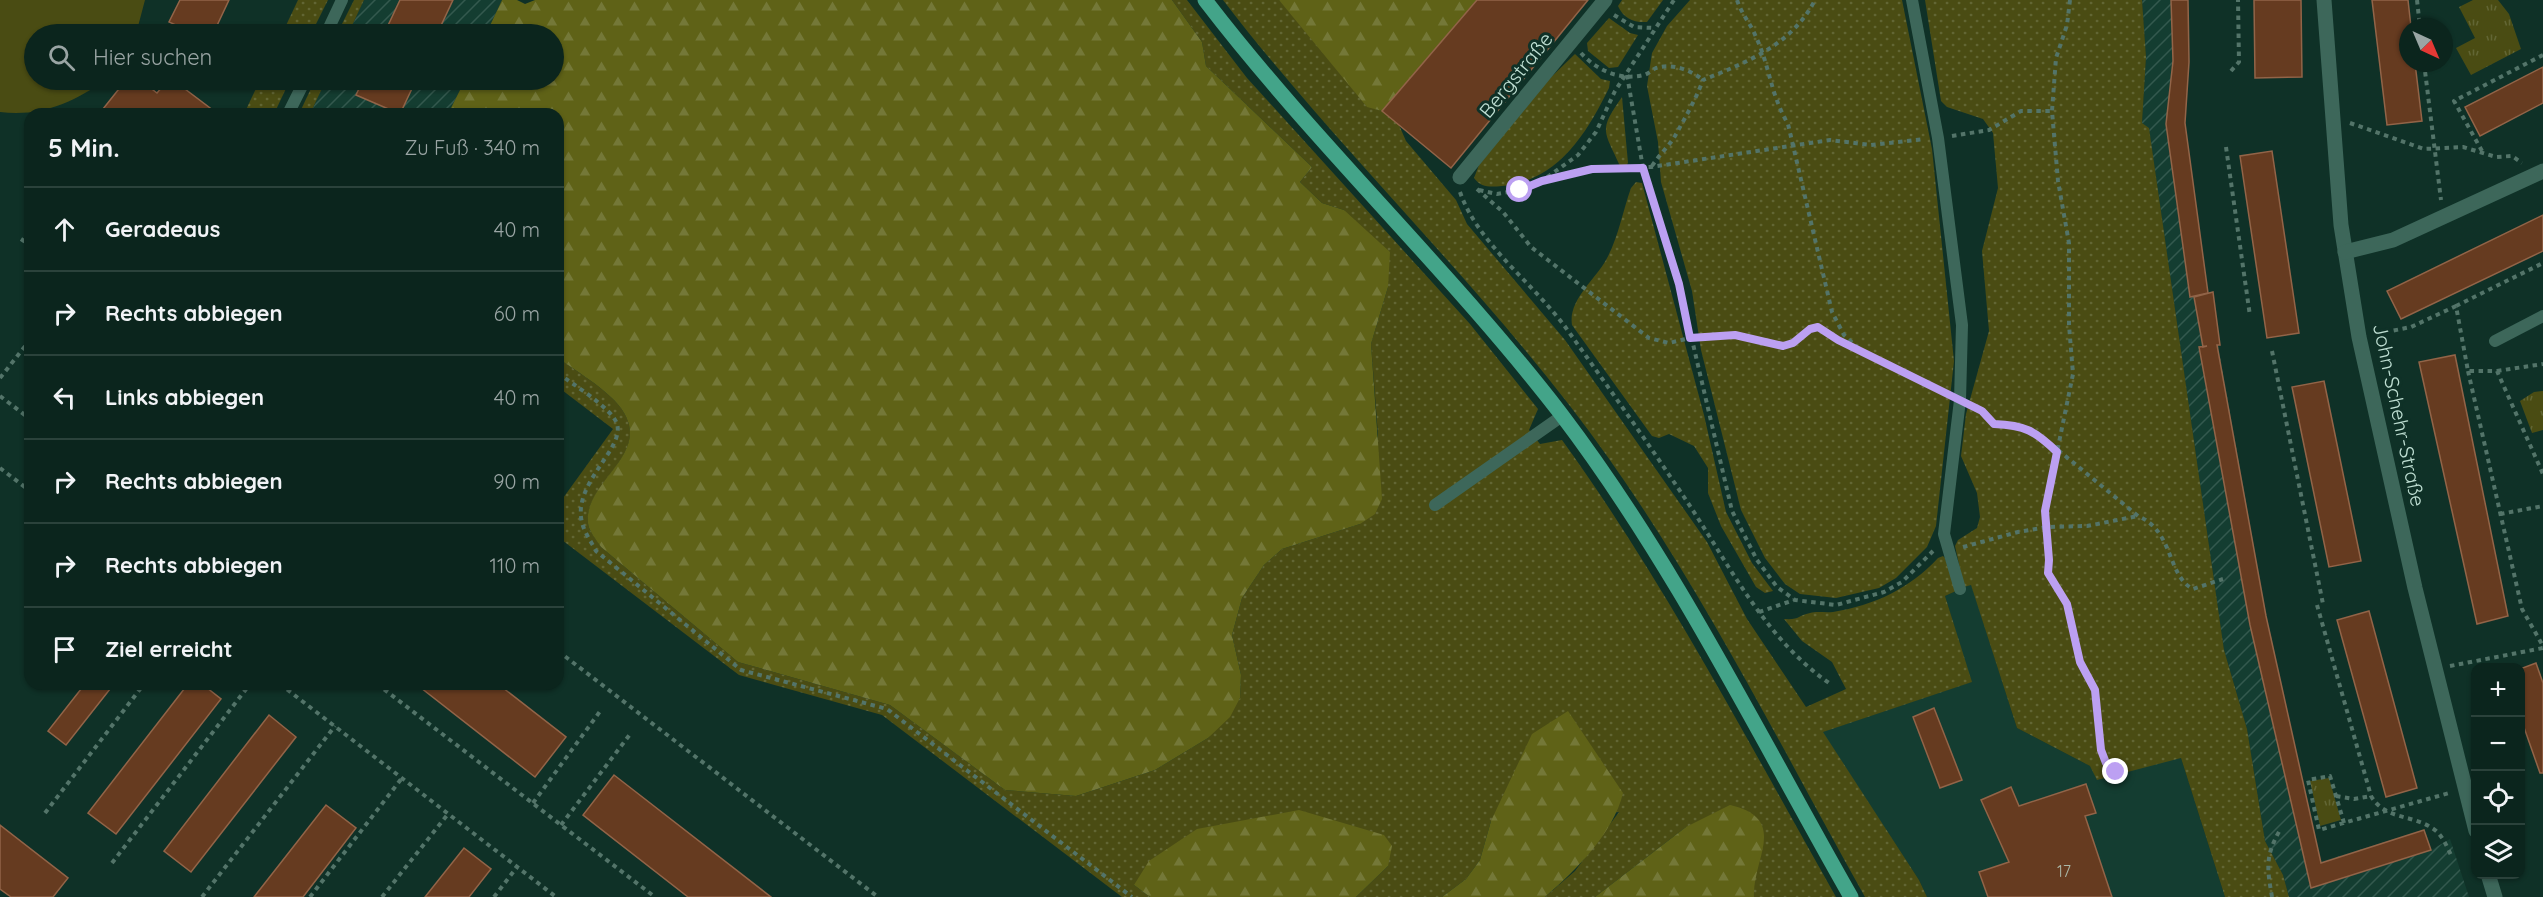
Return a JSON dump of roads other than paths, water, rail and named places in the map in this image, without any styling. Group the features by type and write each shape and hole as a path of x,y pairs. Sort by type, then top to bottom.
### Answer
{"main road":[{"path":"1205,0 1259,70 1483,317 1562,416 1662,564 1722,664 1851,897"}],"street":[{"name":"John-Schehr-Straße","path":"2324,0 2345,252 2360,336 2434,669 2473,825"},
{"name":"Bergstraße","path":"1460,177 1603,2"},
{"path":"2345,252 2376,246 2447,218 2541,173"},
{"path":"2490,879 2495,897"}],"lane":[{"path":"331,24 342,0"},
{"path":"1912,0 1938,138 1962,325 1960,400 1944,534 1960,589"},
{"path":"291,108 300,90"},
{"path":"2495,340 2543,316"},
{"path":"1435,505 1562,416"}]}
